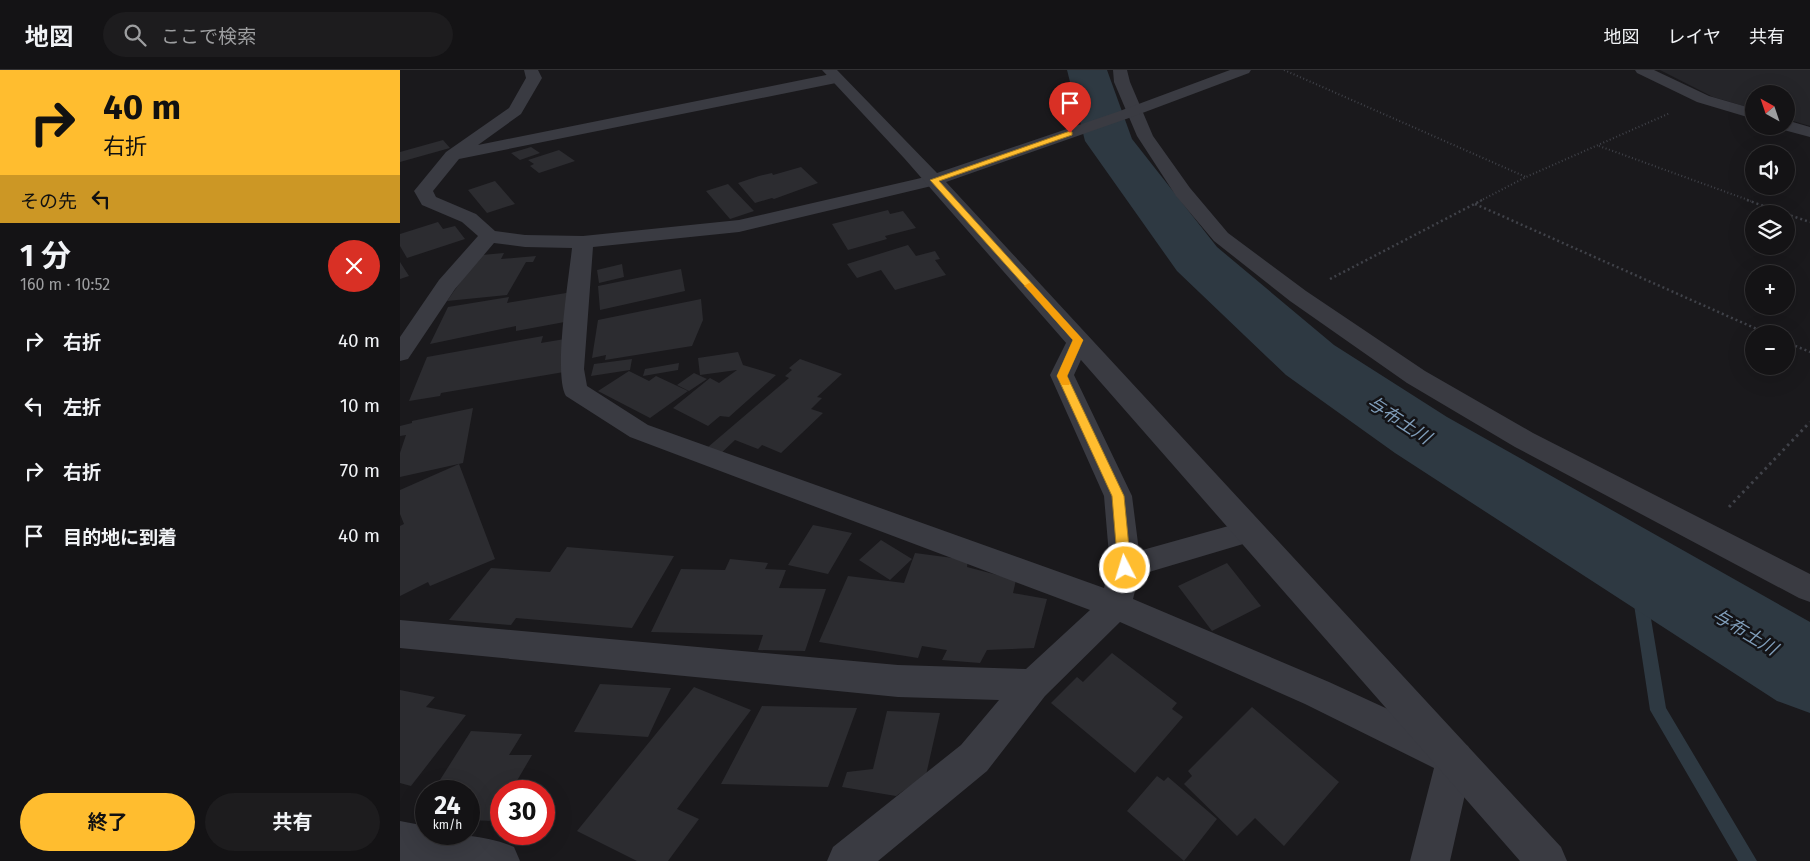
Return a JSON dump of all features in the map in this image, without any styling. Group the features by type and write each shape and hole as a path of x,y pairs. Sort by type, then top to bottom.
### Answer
{"street":[{"path":"531,70 534,78 515,111 452,156 423,191 429,201 468,218 489,236 525,241 583,242 739,226 934,180 1129,113 1244,70"},
{"path":"1120,70 1129,113 1177,184 1221,237 1298,296 1424,382 1524,440 1810,590"},
{"path":"1642,70 1703,99 1745,111"},
{"path":"452,156 833,74 934,180 1547,861"},
{"path":"1795,127 1810,132"},
{"path":"400,354 447,284 489,236"},
{"path":"583,242 572,369 575,390 639,431 1116,606 1317,693 1455,759"},
{"path":"847,861 974,758 1033,685 1116,606 1125,568 1118,496 1062,376 1078,340"},
{"path":"1125,568 1250,531"},
{"path":"400,634 898,681 1033,685"},
{"path":"1430,861 1455,759"},
{"path":"400,841 500,861"}],"path":[{"path":"1284,70 1526,177"},
{"path":"1298,296 1526,177 1703,99"},
{"path":"1598,145 1761,205"},
{"path":"1474,204 1748,325"},
{"path":"1795,217 1810,222"},
{"path":"1795,346 1810,352"},
{"path":"1702,534 1810,422"}],"shaded area":[{"path":"1660,70 1810,70 1810,126 1795,122 1795,85 1745,85 1745,106 1713,97"}],"building":[{"path":"443,140 450,148 400,162 400,152"},
{"path":"531,147 540,153 520,160 511,153"},
{"path":"559,150 575,161 539,173 530,166 534,164 528,160"},
{"path":"801,167 818,183 774,199 755,203 738,183 759,176 772,173 773,175"},
{"path":"495,181 515,204 487,213 468,190"},
{"path":"728,184 754,211 730,219 706,191"},
{"path":"888,210 890,214 903,211 916,228 885,236 887,239 848,250 832,224"},
{"path":"438,222 443,229 455,226 465,239 407,258 400,246 400,234"},
{"path":"908,245 916,256 935,251 940,259 935,260 946,275 895,290 881,270 857,278 847,264"},
{"path":"504,253 501,259 536,256 533,262 526,262 507,295 447,301 476,260 482,255"},
{"path":"400,262 409,276 400,279"},
{"path":"622,264 624,277 599,283 597,270"},
{"path":"681,269 685,291 600,310 598,286"},
{"path":"572,292 570,321 516,331 516,326 430,344 448,307 509,297 507,303"},
{"path":"701,299 703,320 692,346 605,360 606,355 592,358 598,320"},
{"path":"543,336 541,343 571,338 564,372 441,393 440,396 409,401 427,357"},
{"path":"738,352 743,365 776,375 729,417 720,416 708,426 673,408 710,378 719,383 737,370 700,375 698,358"},
{"path":"632,359 630,370 591,376 594,364"},
{"path":"800,359 842,374 817,397 822,398 811,409 823,413 781,453 762,445 758,449 735,440 716,458 701,453 789,378 785,376 792,370 789,368"},
{"path":"679,363 678,370 643,376 645,369"},
{"path":"629,371 649,381 656,376 688,391 650,418 598,391"},
{"path":"694,373 707,379 689,391 677,385"},
{"path":"473,408 463,463 400,477 400,453 406,435 400,436 400,426 412,423 412,421"},
{"path":"459,464 495,559 430,586 428,582 400,596 400,526 404,524 400,514 400,490"},
{"path":"813,525 852,533 828,574 788,565"},
{"path":"881,540 912,559 890,580 859,560"},
{"path":"567,547 674,556 632,628 516,618 511,625 449,620 491,568 550,572"},
{"path":"915,553 968,560 967,567 1016,580 1013,593 1047,599 1034,648 987,650 980,663 942,660 947,650 922,646 918,658 819,642 848,576 904,583"},
{"path":"730,559 768,563 765,569 786,570 779,588 826,589 805,651 758,650 763,635 651,632 681,569 725,570"},
{"path":"1227,563 1261,606 1212,631 1178,586"},
{"path":"1112,653 1177,703 1172,709 1183,717 1135,773 1051,703 1077,677 1083,682"},
{"path":"600,684 671,688 648,737 574,732"},
{"path":"694,687 751,710 677,809 699,819 668,861 637,861 577,831"},
{"path":"400,690 435,697 426,707 466,715 411,786 400,783"},
{"path":"762,706 857,708 828,787 721,784"},
{"path":"1252,707 1339,782 1284,846 1255,818 1237,836 1184,784 1192,776 1188,771"},
{"path":"887,711 940,713 926,775 896,796 842,787 847,772 873,769"},
{"path":"471,731 522,734 509,755 532,755 517,780 490,780 490,821 480,820 480,780 440,780"},
{"path":"1157,776 1164,781 1168,777 1217,819 1184,861 1127,811"}],"waterway":[{"name":"与布土川","path":"1087,70 1109,141 1197,259 1310,360 1421,435 1810,671"},
{"path":"1635,565 1658,710 1748,861"}],"slow traffic":[{"path":"1029,286 1078,340 1062,376 1065,383"}],"route":[{"path":"1070,133 934,180 1078,340 1062,376 1118,496 1125,568"}]}
